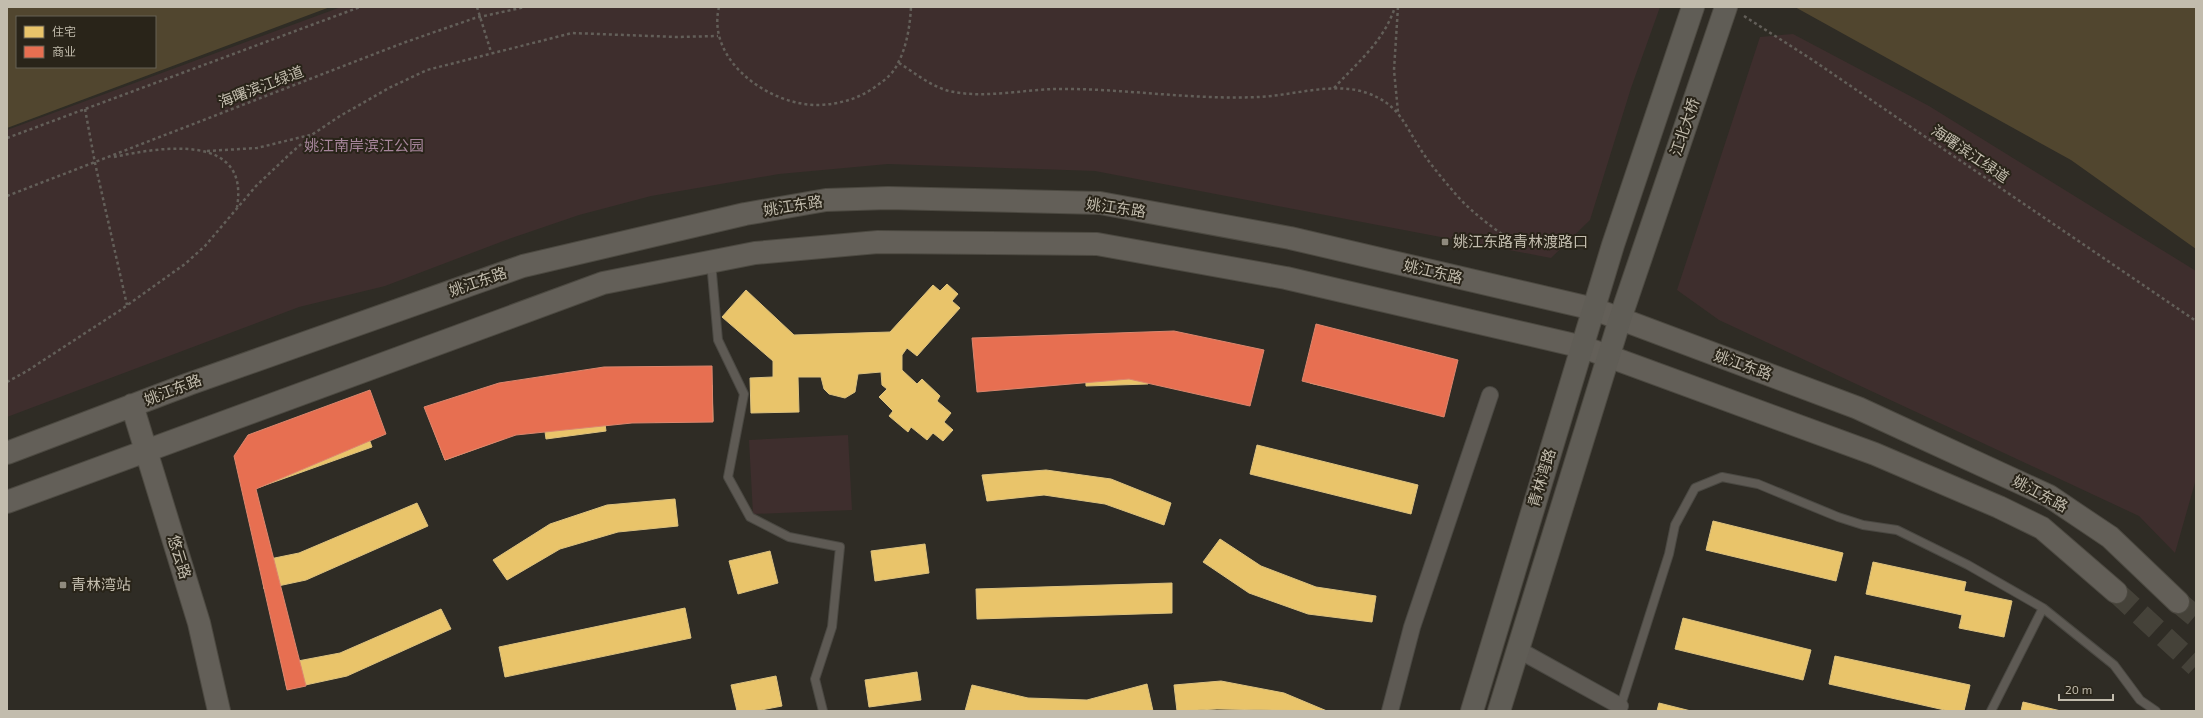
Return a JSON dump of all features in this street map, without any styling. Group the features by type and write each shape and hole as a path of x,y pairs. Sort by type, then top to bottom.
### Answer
{"main road":[{"name":"江北大桥","path":"1613,245 1694,7"},
{"name":"江北大桥","path":"1644,247 1732,9"},
{"name":"姚江东路","path":"7,453 132,405 523,266 745,214 826,200 888,198 1100,203 1290,238 1594,309 1858,408 2049,496 2110,537 2178,602"},
{"name":"姚江东路","path":"7,502 603,283 755,253 878,242 1097,244 1286,278 1582,347 1609,356 1876,454 1999,507 2042,528 2116,592"},
{"name":"青林湾路","path":"1472,711 1521,544 1613,245"},
{"name":"青林湾路","path":"1499,711 1620,319 1644,247"},
{"name":"悠云路","path":"132,405 199,623 219,711"}],"street":[{"path":"1390,711 1412,627 1490,395"},
{"path":"1517,649 1620,709"}],"lane":[{"path":"711,262 718,340 744,394 728,477 750,516 789,537 840,547 832,627 815,679 823,711"},
{"path":"1620,709 1669,554 1675,524 1694,488 1722,476 1758,484 1863,525 1897,530 1968,565 2043,608 2114,665 2140,700 2156,711"},
{"path":"1991,711 2043,608"}],"path":[{"path":"7,138 360,7"},
{"path":"477,7 491,52"},
{"name":"海曙滨江绿道","path":"7,196 403,42 480,17 525,7"},
{"path":"719,7 718,36 726,54 740,71 754,83 770,93 795,101 817,105 857,98 889,77 899,63 910,25 911,7"},
{"path":"1334,88 1378,42 1397,7"},
{"path":"1397,7 1394,70 1395,94 1399,114"},
{"name":"海曙滨江绿道","path":"1732,9 1817,63 2196,321"},
{"path":"7,382 27,371 127,305 185,264 205,246 256,186 313,134 388,88 427,70 491,52 572,33 677,37 718,36"},
{"path":"899,63 929,82 952,92 974,94 1055,89 1192,96 1257,97 1334,88 1366,93 1382,99 1399,114 1421,150 1454,193 1490,226 1517,245"},
{"path":"85,109 95,163 127,305"},
{"path":"106,158 177,148 204,151 257,148 286,143 313,134"},
{"path":"204,151 218,156 228,163 235,173 238,184 237,208"}],"green space":[{"name":"姚江南岸滨江公园","path":"341,7 1660,7 1631,88 1590,220 1551,258 1095,171 888,164 779,174 651,196 579,215 506,240 385,286 299,307 7,417 7,130"},
{"path":"1793,34 1929,106 2196,271 2196,479 2175,553 2139,516 1719,320 1677,290 1760,37"},
{"path":"848,435 852,510 753,514 749,440"}],"shaded area":[{"path":"7,7 330,7 7,128"},
{"path":"1795,7 2196,7 2196,249 2071,160"}],"building: 住宅":[{"path":"947,284 958,294 952,301 960,308 917,356 907,348 902,355 902,370 917,384 922,379 940,396 937,401 951,413 944,422 953,430 943,441 933,433 927,440 911,427 908,432 889,416 893,411 879,397 887,389 882,385 881,372 858,374 855,392 845,398 829,394 824,389 821,377 798,377 799,412 751,413 750,378 773,377 773,361 722,317 746,290 794,335 890,332 933,285 940,291"},
{"path":"1318,347 1447,377 1439,413 1310,383"},
{"path":"1032,349 1035,386 979,390 976,354"},
{"path":"1200,350 1257,363 1247,403 1191,390"},
{"path":"1147,355 1148,384 1086,386 1085,357"},
{"path":"712,385 713,421 655,422 654,386"},
{"path":"601,395 606,431 546,439 541,403"},
{"path":"489,402 503,439 445,460 431,423"},
{"path":"360,414 372,447 260,487 249,453"},
{"path":"1257,445 1418,485 1411,514 1250,474"},
{"path":"1046,470 1111,479 1171,503 1164,525 1105,504 1044,495 987,501 982,475"},
{"path":"675,499 678,526 618,532 560,549 507,580 493,560 550,524 607,505"},
{"path":"417,503 428,526 306,580 264,589 260,561 299,553"},
{"path":"1713,521 1843,553 1836,581 1706,550"},
{"path":"1220,539 1261,566 1316,587 1376,596 1372,622 1308,614 1249,593 1203,562"},
{"path":"925,544 929,573 875,581 871,551"},
{"path":"770,551 778,583 738,594 729,561"},
{"path":"1873,562 1966,582 1964,591 2012,601 2004,637 1959,628 1962,615 1866,594"},
{"path":"1172,583 1172,613 977,619 976,589"},
{"path":"685,608 691,638 505,677 499,647"},
{"path":"441,609 451,629 347,676 287,689 282,664 340,653"},
{"path":"1683,618 1811,650 1803,680 1675,649"},
{"path":"1835,656 1970,685 1964,711 1949,711 1829,684"},
{"path":"917,672 921,700 869,707 865,680"},
{"path":"776,676 782,706 756,711 737,711 731,685"},
{"path":"1221,681 1284,693 1327,711 1217,709 1177,711 1174,685"},
{"path":"1147,684 1153,711 965,711 972,685 1028,698 1087,700"},
{"path":"2023,702 2061,711 2021,711"},
{"path":"1659,703 1691,711 1657,711"}],"building: 商业":[{"path":"1316,324 1458,360 1444,417 1302,381"},
{"path":"1174,331 1264,350 1250,406 1129,379 977,392 972,338"},
{"path":"712,366 713,422 632,423 516,435 445,460 424,407 499,383 604,367"},
{"path":"370,390 386,434 256,489 306,686 287,690 234,456 248,435"}],"tunnel":[{"path":"2116,592 2196,666"},
{"path":"2178,602 2196,617"}],"place":[{"name":"姚江东路青林渡路口","path":"1445,242"},
{"name":"青林湾站","path":"63,585"}]}
